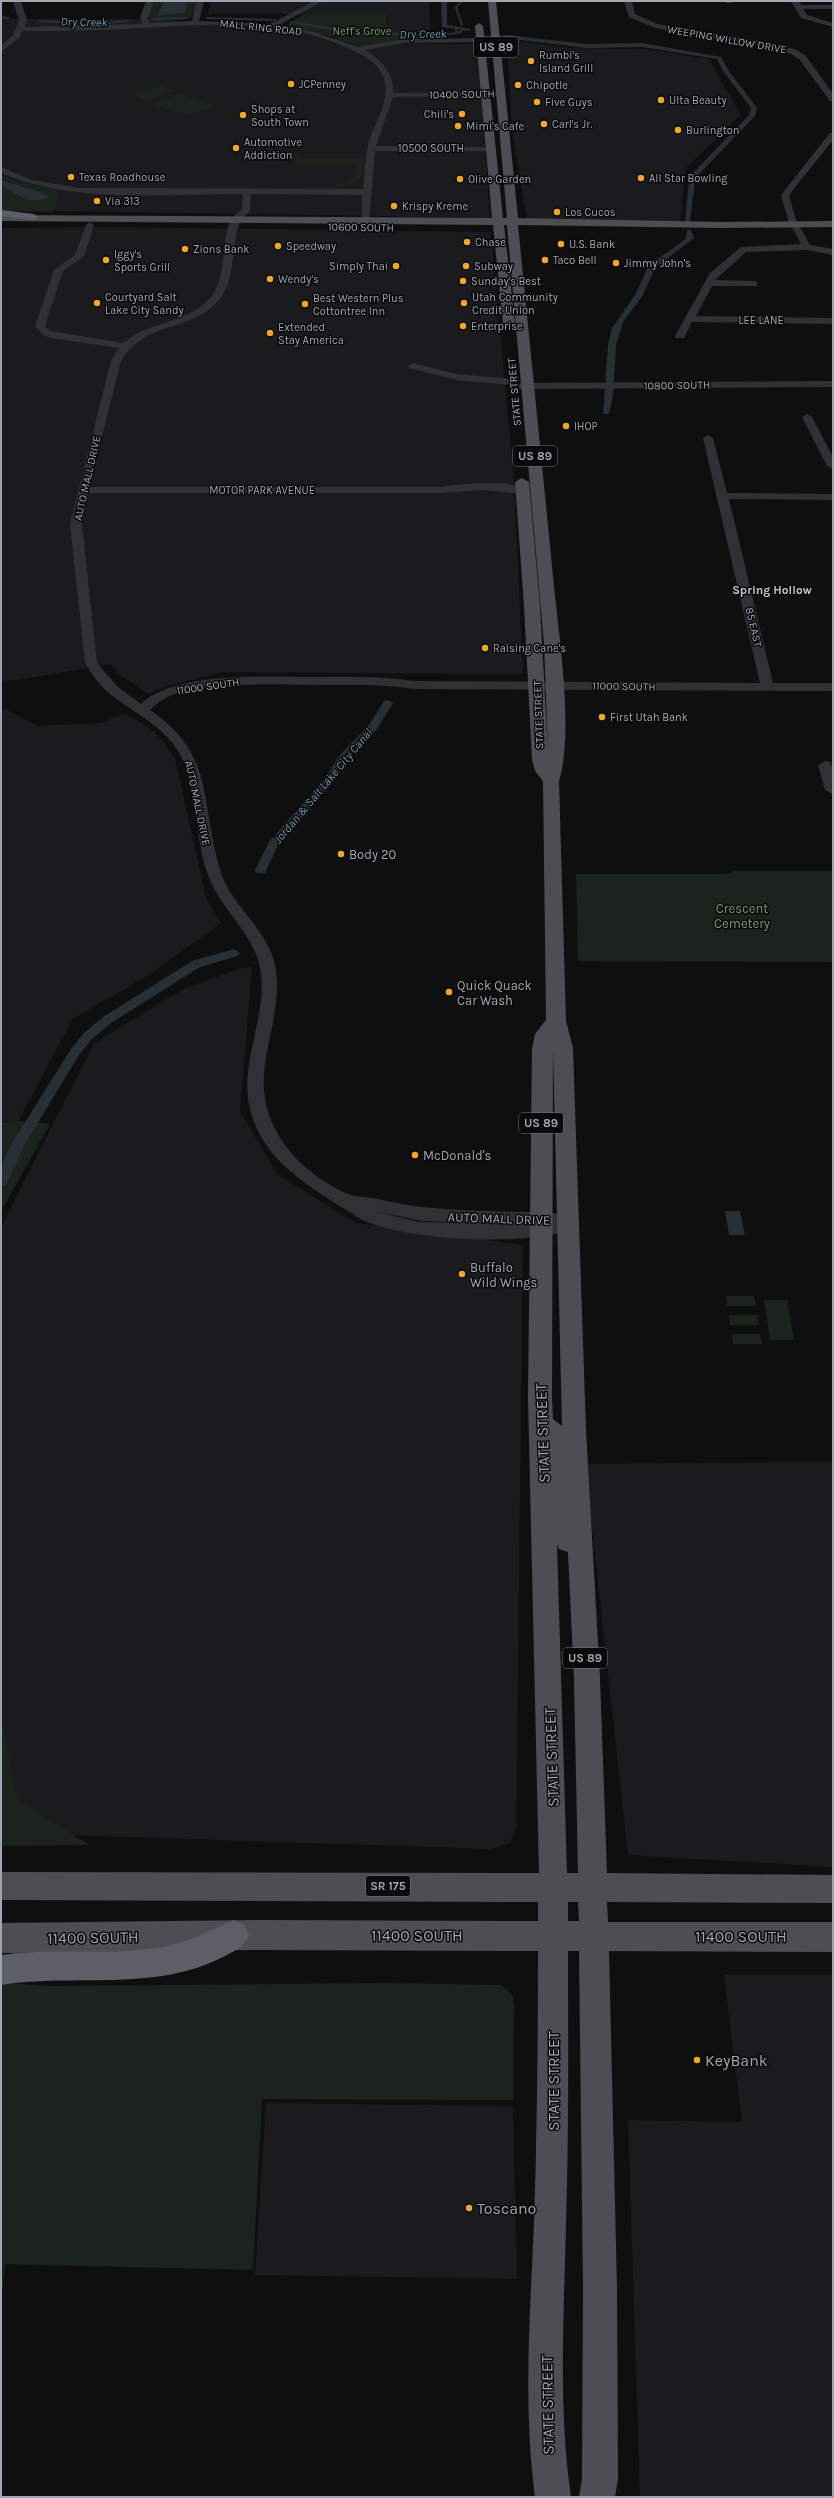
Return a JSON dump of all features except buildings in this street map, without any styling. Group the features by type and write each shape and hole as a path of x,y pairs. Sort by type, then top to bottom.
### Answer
{"highway":[{"path":"1,214 34,217"},
{"path":"1,1970 20,1967 159,1964 203,1952 234,1935"}],"main road":[{"name":"STATE STREET","path":"492,1 526,360 517,384 533,436 554,685 557,760 556,770 551,781 556,1021 562,1034 563,1048 574,1422 593,1886 600,2288 600,2479 597,2497"},
{"name":"STATE STREET","path":"478,17 484,94 510,339"},
{"name":"10600 SOUTH","path":"1,218 34,217 235,222 498,225 684,223 721,226"},
{"name":"10600 SOUTH","path":"1,225 90,225 366,220 498,225"},
{"path":"636,228 641,226 684,223"},
{"name":"10600 SOUTH","path":"514,225 636,228 833,224"},
{"name":"10600 SOUTH","path":"794,225 833,228"},
{"path":"507,307 514,320 517,356 526,360"},
{"name":"STATE STREET","path":"521,469 537,685 540,760 543,771 551,781"},
{"name":"STATE STREET","path":"553,2497 547,2454 546,2343 553,2134 554,1886 542,1426 540,1224 542,1049 545,1034 556,1021"},
{"path":"542,1426 551,1430 557,1438 564,1520 582,1600"},
{"name":"SR 175","path":"1,1886 593,1886"},
{"path":"593,1886 833,1889"},
{"name":"11400 SOUTH","path":"1,1938 234,1935 833,1936"}],"street":[{"path":"1,50 13,40 20,29 24,16 17,1"},
{"path":"146,24 144,18 150,1"},
{"path":"195,22 200,1"},
{"path":"272,26 319,1"},
{"name":"WEEPING WILLOW DRIVE","path":"628,1 632,15 647,23 789,50 803,58 829,88 833,99"},
{"path":"796,4 833,7"},
{"path":"796,4 806,18 833,25"},
{"path":"280,27 293,17 293,15"},
{"name":"MALL RING ROAD","path":"20,29 86,29 195,22 272,26 322,36 359,50 384,70 389,82 384,113 372,147 366,192 366,220"},
{"name":"WEEPING WILLOW DRIVE","path":"635,27 647,23"},
{"path":"359,50 413,43 480,42"},
{"name":"10400 SOUTH","path":"388,94 500,94"},
{"path":"807,247 794,225 785,201 786,193 833,135"},
{"name":"10500 SOUTH","path":"372,147 490,147"},
{"path":"1,170 30,182 68,190 366,192"},
{"path":"322,192 353,186 368,174"},
{"path":"210,192 223,194 234,202"},
{"path":"234,202 239,200 244,192"},
{"path":"244,192 248,204"},
{"path":"235,222 246,211 248,204 253,197 267,192"},
{"path":"234,202 235,222"},
{"name":"AUTO MALL DRIVE","path":"235,222 222,286 216,299 201,310 148,330 125,346 116,361 77,515 76,533 91,663 104,682 167,729 183,747 189,758 195,779 210,859 217,880 256,938 266,963 268,994 256,1084 258,1108 264,1126 274,1144 294,1168 318,1186 347,1201 359,1211 377,1219 427,1230 568,1224"},
{"path":"90,225 79,256 61,267 57,273 40,326 47,333 55,336 125,346"},
{"path":"680,336 716,270 747,247 807,247 833,252"},
{"path":"708,283 754,284"},
{"name":"LEE LANE","path":"689,319 833,320"},
{"name":"10800 SOUTH","path":"413,366 449,376 517,384 604,386 833,384"},
{"path":"807,417 820,445 833,466"},
{"name":"85 EAST","path":"708,438 768,687"},
{"path":"820,445 833,444"},
{"name":"MOTOR PARK AVENUE","path":"83,490 441,490 456,493 507,494 523,491"},
{"path":"723,496 833,497"},
{"name":"11000 SOUTH","path":"141,711 166,706 197,696 218,693 382,692 399,690 415,685 833,687"},
{"path":"825,765 832,790"}],"shaded area":[{"path":"164,1 188,1 185,13 158,15"},
{"path":"211,1 429,1 430,31 388,31 388,14 208,14"},
{"name":"Shops at South Town","path":"1,19 130,19 265,26 360,43 478,44 490,218 6,210 1,207"},
{"path":"507,39 570,48 645,49 709,59 741,115 686,168 680,222 527,219 512,131"},
{"path":"1,180 42,193 48,197 42,200 30,200 24,198 1,185"},
{"path":"105,227 491,232 514,482 523,674 224,672 171,685 148,694 118,673 110,664 17,680 1,681 1,228"},
{"path":"1,707 38,726 101,723 124,713 155,732 175,758 206,898 221,923 150,974 73,1019 18,1121 1,1121"},
{"path":"252,967 240,1111 277,1174 356,1223 523,1245 516,1828 510,1843 491,1849 3,1833 1,1811 1,1227 94,1043 185,988 242,968"},
{"path":"725,1211 740,1211 745,1235 729,1235"},
{"path":"833,1462 833,1867 628,1855 585,1464"},
{"path":"724,1975 833,1975 833,2497 640,2497 628,2120 742,2122"},
{"path":"266,2103 513,2106 517,2279 255,2275"}],"green space":[{"path":"152,1 196,1 191,18 158,22 146,19"},
{"name":"Neff's Grove","path":"303,14 387,14 387,31 419,31 419,40 362,47 330,36 285,26"},
{"path":"161,86 174,91 147,101 132,95"},
{"path":"181,94 210,104 212,108 203,111 181,113 151,103"},
{"path":"289,153 299,155 299,159 364,159 362,175 355,183 329,189 351,180 356,172 357,165 297,165 295,164 296,156"},
{"path":"1,175 19,182 56,190 55,192 61,193 53,212 1,211"},
{"name":"Crescent Cemetery","path":"735,871 833,871 833,962 578,961 576,874 725,874"},
{"path":"18,1121 50,1124 1,1211 1,1122"},
{"path":"726,1296 754,1296 756,1306 727,1306"},
{"path":"764,1300 787,1300 794,1340 770,1340"},
{"path":"729,1315 757,1315 759,1325 730,1325"},
{"path":"732,1334 760,1334 762,1344 733,1344"},
{"path":"1,1716 18,1800 89,1845 1,1846"},
{"path":"9,1983 48,1986 383,1983 501,1985 512,1995 514,2004 513,2100 262,2099 253,2270 5,2264 1,2306 1,1986"}],"waterway":[{"name":"Jordan & Salt Lake City Canal","path":"444,1 444,26 468,30"},
{"name":"Dry Creek","path":"461,1 456,8 462,25"},
{"name":"Dry Creek","path":"1,17 8,18"},
{"name":"Dry Creek","path":"152,19 186,18"},
{"name":"Dry Creek","path":"207,18 275,20"},
{"name":"Dry Creek","path":"39,21 94,24 128,21"},
{"name":"Dry Creek","path":"291,22 362,34 456,33"},
{"name":"Jordan & Salt Lake City Canal","path":"456,33 461,32 462,29"},
{"name":"Jordan & Salt Lake City Canal","path":"505,37 587,46 642,45 719,58 725,70 754,108 752,116 696,173 692,181 687,221"},
{"name":"Jordan & Salt Lake City Canal","path":"606,412 609,395 612,345 616,328 622,317 639,295 652,267 686,242 690,238 689,231"},
{"name":"Jordan & Salt Lake City Canal","path":"261,870 273,844 328,782 343,758 373,727 388,703"},
{"name":"Jordan & Salt Lake City Canal","path":"1,1181 19,1143 75,1052 88,1036 107,1020 196,964 234,953"}],"place":[{"name":"Rumbi's Island Grill","path":"531,61"},
{"name":"JCPenney","path":"291,84"},
{"name":"Chipotle","path":"518,85"},
{"name":"Ulta Beauty","path":"661,100"},
{"name":"Five Guys","path":"537,102"},
{"name":"Chili's","path":"462,114"},
{"name":"Shops at South Town","path":"243,115"},
{"name":"Carl's Jr.","path":"544,124"},
{"name":"Mimi's Cafe","path":"458,126"},
{"name":"Burlington","path":"678,130"},
{"name":"Automotive Addiction","path":"236,148"},
{"name":"Texas Roadhouse","path":"71,177"},
{"name":"All Star Bowling","path":"641,178"},
{"name":"Olive Garden","path":"460,179"},
{"name":"Via 313","path":"97,201"},
{"name":"Krispy Kreme","path":"394,206"},
{"name":"Los Cucos","path":"557,212"},
{"name":"Chase","path":"467,242"},
{"name":"U.S. Bank","path":"561,244"},
{"name":"Speedway","path":"278,246"},
{"name":"Zions Bank","path":"185,249"},
{"name":"Iggy's Sports Grill","path":"106,260"},
{"name":"Taco Bell","path":"545,260"},
{"name":"Jimmy John's","path":"616,263"},
{"name":"Simply Thai","path":"396,266"},
{"name":"Subway","path":"466,266"},
{"name":"Wendy's","path":"270,279"},
{"name":"Sunday's Best","path":"463,281"},
{"name":"Courtyard Salt Lake City Sandy","path":"97,303"},
{"name":"Utah Community Credit Union","path":"464,303"},
{"name":"Best Western Plus Cottontree Inn","path":"305,304"},
{"name":"Enterprise","path":"463,326"},
{"name":"Extended Stay America","path":"270,333"},
{"name":"IHOP","path":"566,426"},
{"name":"Raising Cane's","path":"485,648"},
{"name":"First Utah Bank","path":"602,717"},
{"name":"Body 20","path":"341,854"},
{"name":"Quick Quack Car Wash","path":"449,992"},
{"name":"McDonald's","path":"415,1155"},
{"name":"Buffalo Wild Wings","path":"462,1274"},
{"name":"KeyBank","path":"697,2060"},
{"name":"Toscano","path":"469,2208"}],"district":[{"name":"Spring Hollow","path":"772,590"}]}
